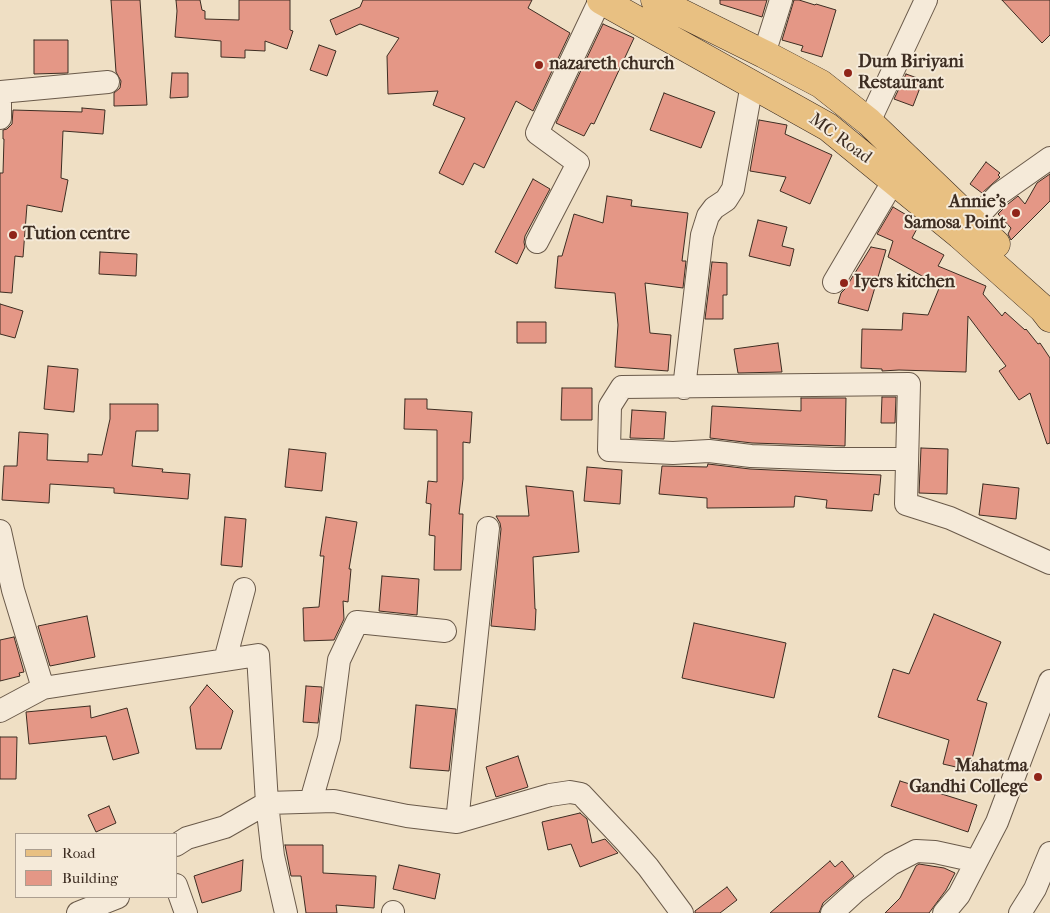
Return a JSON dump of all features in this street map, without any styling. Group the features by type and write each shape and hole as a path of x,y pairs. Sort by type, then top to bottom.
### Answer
{"main road":[{"name":"MC Road","path":"600,0 828,127 894,180 966,228 1050,296"},
{"name":"MC Road","path":"654,0 821,84 869,122 1050,318"}],"street":[{"path":"537,242 578,163 537,133 600,0"},
{"path":"764,54 781,0"},
{"path":"869,122 926,0"},
{"path":"0,92 108,82"},
{"path":"684,388 702,235 708,216 714,208 726,200 733,189 752,84"},
{"path":"0,98 0,118"},
{"path":"966,228 999,194 1050,158"},
{"path":"834,282 894,180"},
{"path":"906,459 836,459 751,456 709,451 673,453 609,450 610,406 622,387 684,388 909,384 906,504 950,518 1050,563"},
{"path":"456,822 488,528"},
{"path":"0,530 13,590 43,688"},
{"path":"224,660 244,589"},
{"path":"311,801 329,738 339,660 357,622 445,631"},
{"path":"0,712 43,688 258,656 267,803 273,856 286,913"},
{"path":"944,913 959,895 997,822 1050,681"},
{"path":"178,844 187,838 225,827 267,803 334,801 407,816 456,822 550,795 570,792 581,794 648,868 682,913"},
{"path":"832,913 856,891 891,864 916,851 935,852 976,861"},
{"path":"1020,913 1035,889 1050,854"},
{"path":"178,891 186,913"},
{"path":"78,913 116,898"}],"building":[{"path":"111,0 140,0 147,105 114,106 114,93 120,88 121,81 116,72"},
{"path":"176,0 200,0 202,10 205,11 205,19 239,20 239,0 290,0 290,30 293,31 287,49 265,41 265,51 245,50 245,58 221,57 221,41 175,37"},
{"path":"363,0 532,0 528,8 570,33 533,111 516,101 484,168 474,163 463,185 439,173 465,118 433,105 438,91 388,94 387,56 399,38 360,24 336,35 330,20 360,7"},
{"path":"720,0 767,0 762,17 720,4"},
{"path":"794,0 836,10 822,57 801,51 803,46 782,40"},
{"path":"1002,0 1050,0 1050,35 1042,43"},
{"path":"603,24 634,38 594,124 591,123 584,136 556,123"},
{"path":"34,40 68,40 68,73 34,74"},
{"path":"319,45 336,51 327,76 310,70"},
{"path":"172,73 188,73 188,97 170,98"},
{"path":"906,74 923,80 913,106 894,99"},
{"path":"664,93 715,112 701,148 650,130"},
{"path":"82,108 105,110 103,134 63,131 61,178 68,180 62,212 27,205 23,257 15,256 12,293 0,292 0,173 3,173 3,130 12,124 13,110 82,112"},
{"path":"759,120 787,125 785,134 832,155 810,204 780,191 786,177 750,171"},
{"path":"986,162 1000,173 998,175 1000,177 982,193 970,184"},
{"path":"1050,174 1050,201 1011,240 1008,234 1011,228 998,214 1018,196 1025,204 1037,183"},
{"path":"533,179 550,189 525,236 525,247 517,264 495,252"},
{"path":"607,196 632,200 631,206 688,213 682,261 686,261 683,288 645,283 650,333 671,335 668,371 615,367 618,325 615,293 555,288 558,256 562,256 574,214 603,223"},
{"path":"893,207 920,223 912,238 944,255 938,266 986,286 983,294 1002,316 1005,312 1026,329 1038,344 1040,343 1050,358 1050,443 1047,444 1030,393 1019,400 999,371 1006,366 968,316 966,372 882,371 882,369 861,368 862,329 902,330 903,313 928,315 940,286 888,257 893,241 877,234"},
{"path":"758,220 787,227 782,246 794,249 790,266 749,256"},
{"path":"871,247 886,250 868,311 838,303 841,293"},
{"path":"100,252 137,254 136,276 99,274"},
{"path":"712,262 727,263 727,295 723,295 723,319 705,319"},
{"path":"0,304 23,311 15,338 0,334"},
{"path":"517,322 546,322 546,343 517,343"},
{"path":"778,343 782,372 738,373 734,349"},
{"path":"48,366 78,369 74,412 44,409"},
{"path":"562,388 592,388 592,420 561,420"},
{"path":"882,397 896,397 895,423 881,423"},
{"path":"801,398 846,398 845,446 752,443 710,438 712,406 801,411"},
{"path":"405,399 427,399 427,409 472,412 470,443 463,442 463,479 459,514 463,514 461,570 434,570 435,536 429,535 431,504 426,503 428,481 437,482 437,430 404,429"},
{"path":"110,404 158,404 158,431 136,431 132,466 163,469 162,472 190,474 188,499 114,493 114,488 50,484 49,503 2,500 4,466 17,466 19,432 48,434 47,460 88,462 88,454 102,455 110,419"},
{"path":"632,410 666,412 664,439 630,438"},
{"path":"921,448 948,449 947,494 919,493"},
{"path":"289,449 326,453 322,491 285,487"},
{"path":"708,464 750,469 881,475 879,495 874,494 872,511 826,508 827,500 795,496 794,507 707,508 707,498 659,494 662,466 707,467"},
{"path":"587,467 622,470 620,504 584,501"},
{"path":"983,484 1019,488 1016,519 979,515"},
{"path":"526,486 573,491 579,552 533,557 536,609 535,630 491,626 501,529 496,516 529,516"},
{"path":"225,517 246,519 242,567 221,565"},
{"path":"326,517 357,522 349,569 351,569 348,602 343,601 344,619 334,640 304,641 303,608 319,607 324,556 320,556"},
{"path":"382,576 419,579 417,615 379,611"},
{"path":"934,614 1001,642 977,700 987,703 969,770 943,764 949,740 878,717 893,669 909,674"},
{"path":"87,616 95,657 50,666 38,626"},
{"path":"694,623 786,643 774,698 682,678"},
{"path":"14,637 24,672 19,673 20,676 0,681 0,640"},
{"path":"207,685 233,711 221,749 196,749 190,707"},
{"path":"306,686 322,687 318,723 303,722"},
{"path":"416,705 456,709 449,771 410,768"},
{"path":"90,706 91,718 127,708 139,753 113,760 106,736 29,744 26,712"},
{"path":"0,737 17,737 16,779 0,779"},
{"path":"518,756 528,787 496,797 486,767"},
{"path":"900,781 977,805 968,832 891,806"},
{"path":"109,806 116,823 96,832 88,815"},
{"path":"580,813 587,819 592,843 605,839 618,853 580,867 571,844 548,850 542,822"},
{"path":"285,845 323,845 323,873 376,876 374,908 336,905 337,913 306,913 301,876 291,876"},
{"path":"243,860 241,891 202,903 194,876"},
{"path":"830,861 835,867 842,861 854,876 823,903 819,913 770,913"},
{"path":"919,864 944,868 955,873 946,890 929,913 885,913 900,898 916,866"},
{"path":"399,865 440,874 435,899 393,889"},
{"path":"727,887 737,900 720,913 695,913 695,911"}],"place":[{"name":"nazareth church","path":"539,65"},
{"name":"Dum Biriyani Restaurant","path":"848,73"},
{"name":"Annie's Samosa Point","path":"1016,213"},
{"name":"Tution centre","path":"13,235"},
{"name":"Iyers kitchen","path":"844,283"},
{"name":"Mahatma Gandhi College","path":"1038,777"}]}
